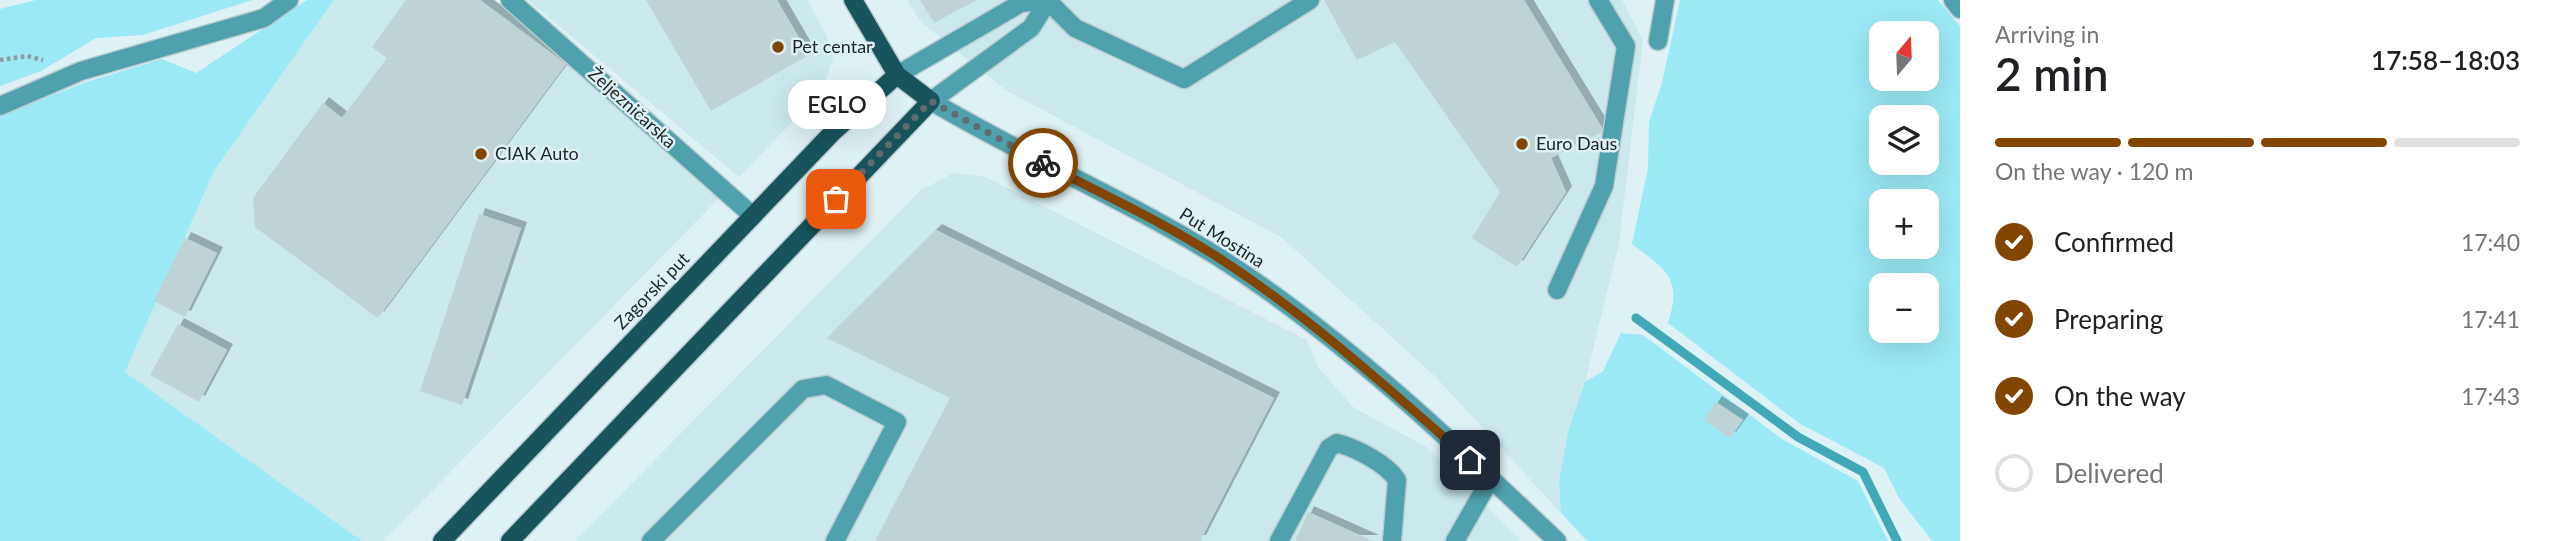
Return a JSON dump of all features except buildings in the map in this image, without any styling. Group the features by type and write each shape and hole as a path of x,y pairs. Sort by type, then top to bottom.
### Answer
{"main road":[{"name":"Put Mostina","path":"853,0 897,75 931,101"},
{"name":"Zagorski put","path":"442,541 863,103 897,75"},
{"path":"510,541 931,101"}],"street":[{"path":"0,106 81,71 264,18 289,0"},
{"name":"Željezničarska","path":"510,0 753,216"},
{"path":"897,75 1021,3 1048,0"},
{"path":"1048,0 1075,28 1184,79 1310,0"},
{"path":"931,101 1031,28 1048,0"},
{"path":"1557,290 1604,186 1626,46 1598,0"},
{"path":"1658,41 1665,0"},
{"path":"1953,0 1960,9"},
{"name":"Put Mostina","path":"931,101 1220,258 1280,300 1349,355 1490,478 1557,541"},
{"path":"651,541 803,389 826,385 897,422 835,541"},
{"path":"1279,541 1329,447 1337,443 1392,472 1397,480 1392,541"},
{"path":"1455,541 1490,478"}],"shaded area":[{"path":"36,0 252,0 143,35 96,38 41,71 0,86 0,9"},
{"path":"307,0 334,0 214,171 125,372 362,541 0,541 0,116 86,82 162,59 196,73"},
{"path":"334,0 494,0 544,39 719,198 383,541 362,541 125,372 214,171"},
{"path":"528,0 807,0 825,32 833,58 822,91 739,177"},
{"name":"Euro Daus","path":"907,0 1622,0 1643,40 1619,243 1585,382 1568,432 1559,482 1561,513 1436,377 1281,237 1007,91 921,22"},
{"path":"1680,0 1938,0 1960,26 1960,541 1932,541 1899,498 1884,468 1799,423 1668,323 1673,295 1668,276 1632,244 1648,168 1649,122 1662,83"},
{"path":"954,173 986,177 1307,340 1318,367 1353,407 1428,448 1521,541 575,541 921,190"},
{"path":"1621,333 1643,335 1782,439 1858,481 1888,541 1587,541 1561,513 1559,482 1568,432 1585,382 1603,371"}],"waterway":[{"path":"1636,318 1798,437 1863,472 1897,541"}],"way so far":[{"path":"836,199 931,101 1043,163"}],"place":[{"name":"Pet centar","path":"778,47"},
{"name":"Euro Daus","path":"1522,144"},
{"name":"CIAK Auto","path":"481,154"},
{"name":"EGLO","path":"836,199"}],"route":[{"path":"1043,163 1220,258 1280,300 1349,355 1470,460"}]}
